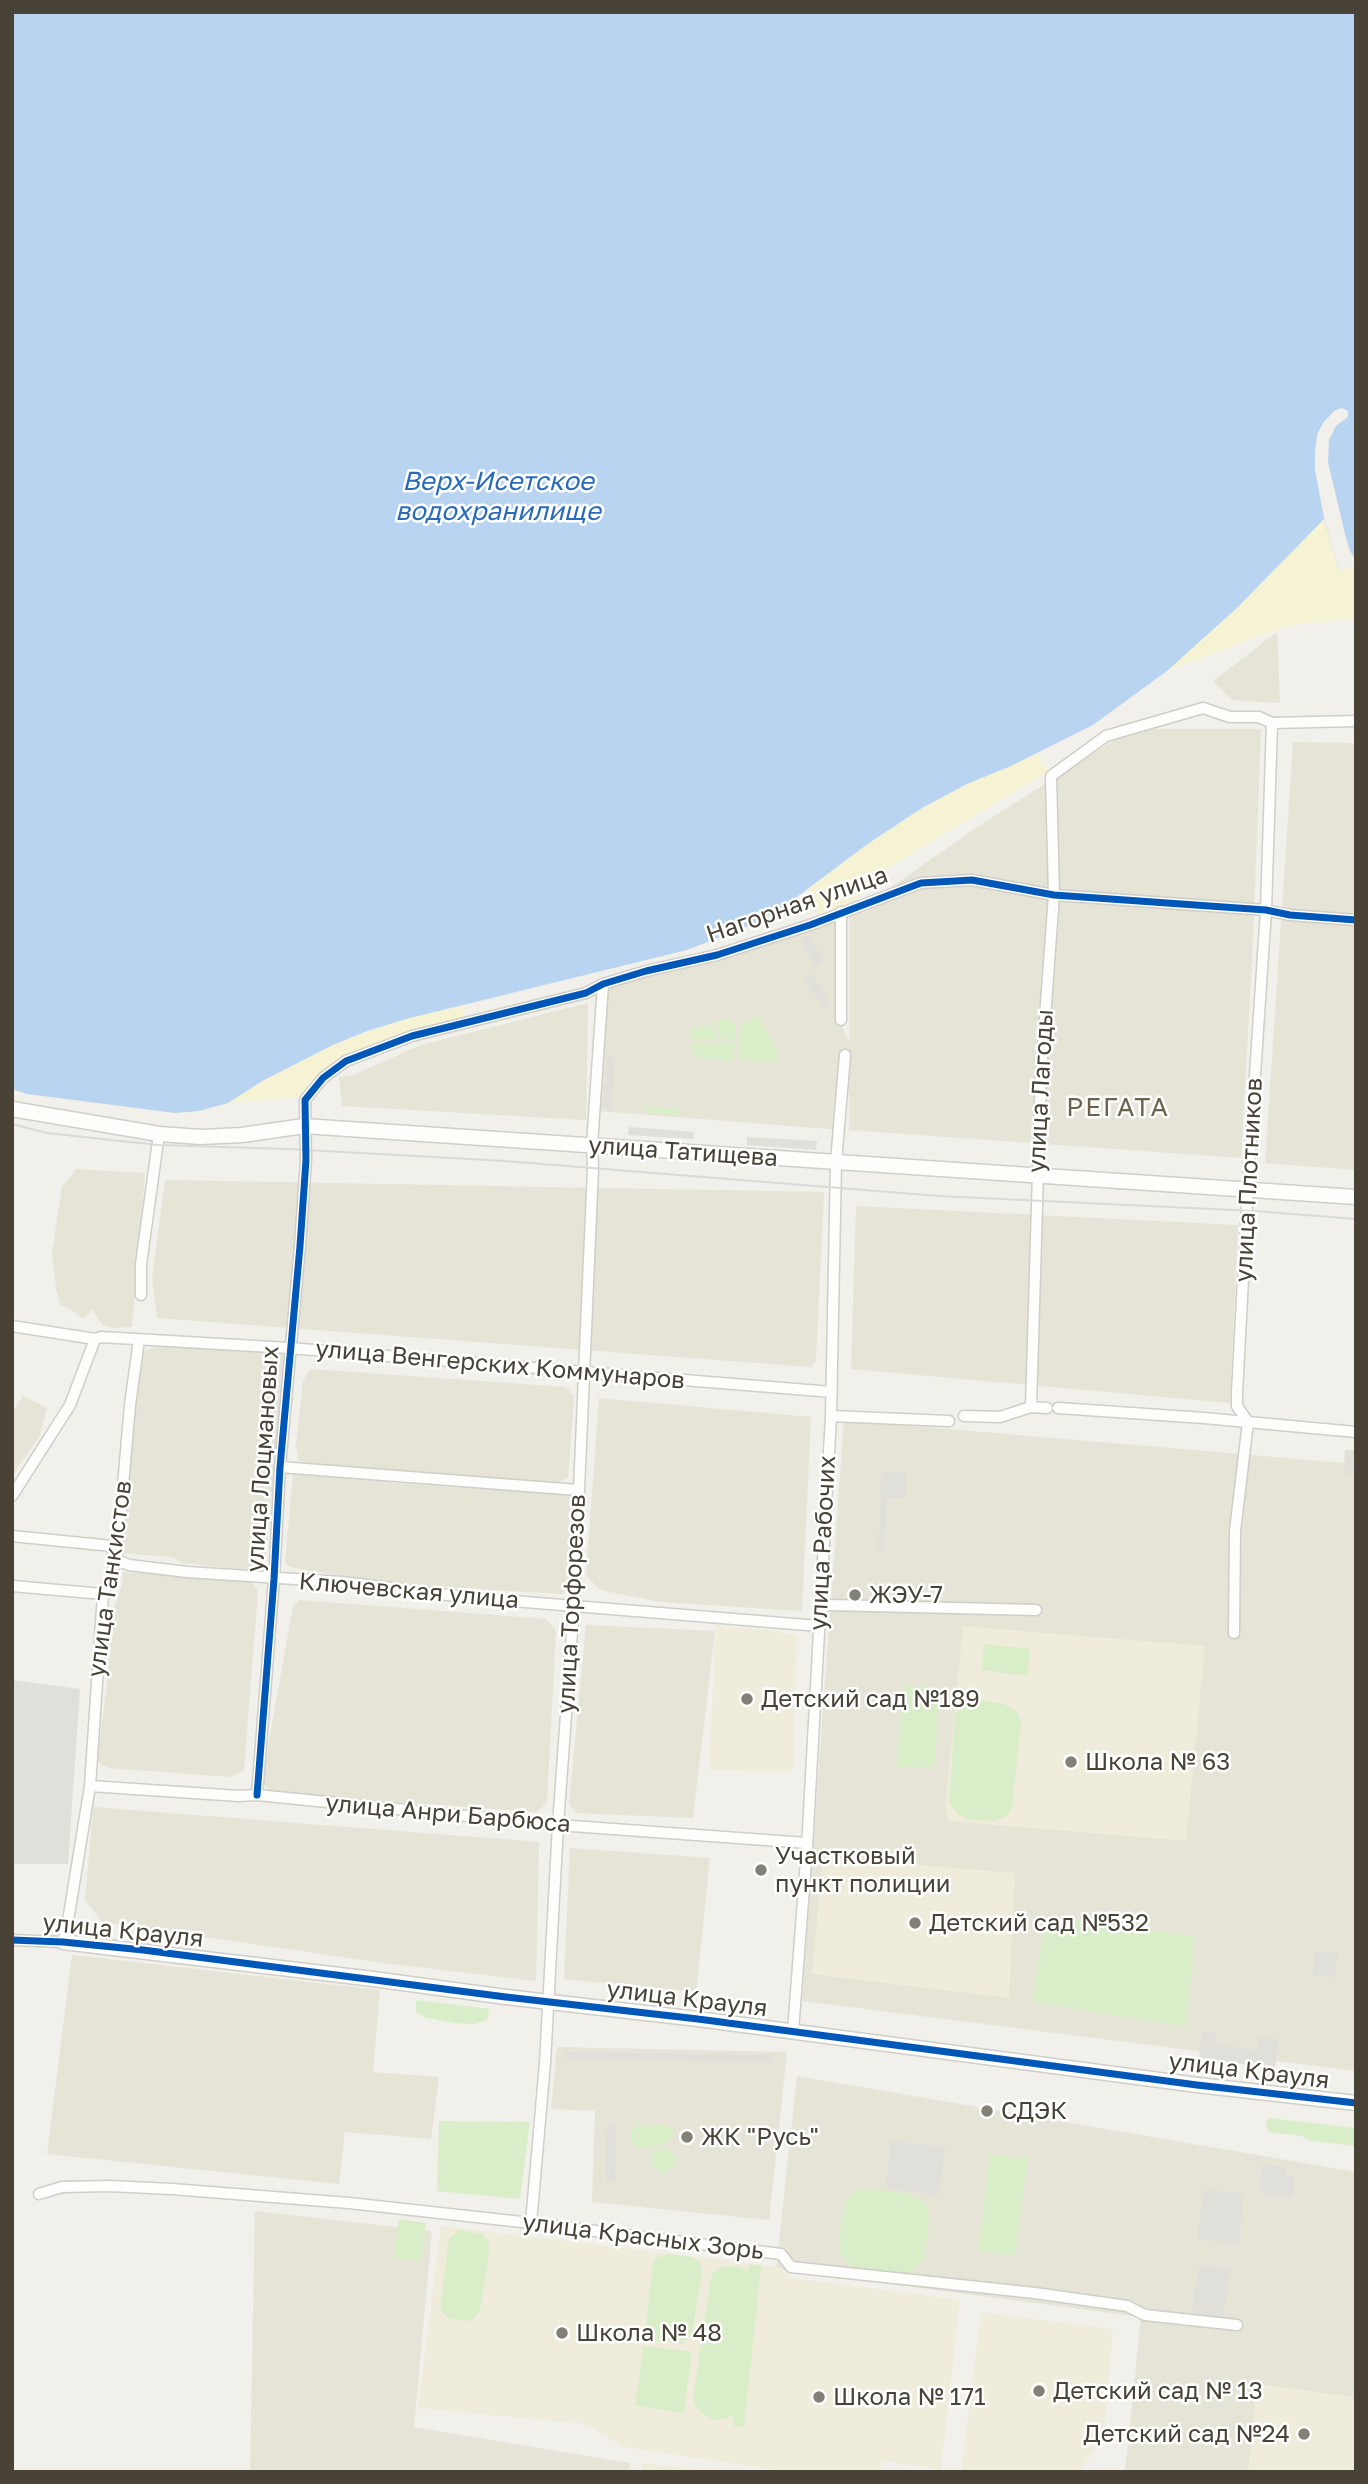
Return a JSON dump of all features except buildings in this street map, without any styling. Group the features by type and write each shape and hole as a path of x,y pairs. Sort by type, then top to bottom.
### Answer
{"street":[{"name":"улица Лагоды","path":"1031,1407 1044,1018 1054,895 1051,776 1106,736 1203,708 1230,717 1259,717 1272,723"},
{"path":"1272,723 1356,721"},
{"name":"улица Плотников","path":"1234,1633 1235,1531 1248,1422 1237,1406 1266,910 1272,723"},
{"name":"Нагорная улица","path":"304,1126 305,1100 323,1078 346,1061 412,1036 586,993 603,984 646,971 718,955 810,925 921,883 972,880 1054,895 1266,910 1290,915 1356,920"},
{"path":"841,912 841,1020"},
{"name":"улица Торфорезов","path":"531,2223 545,2063 574,1605 592,1146 603,984"},
{"name":"улица Рабочих","path":"793,2031 807,1843 831,1416 836,1162 845,1055"},
{"name":"улица Татищева","path":"12,1109 159,1135 201,1138 304,1126 1356,1197"},
{"name":"улица Лоцмановых","path":"257,1794 289,1348 306,1160 304,1126"},
{"path":"141,1295 141,1264 159,1135"},
{"path":"12,1326 95,1339 70,1405 12,1496"},
{"name":"улица Венгерских Коммунаров","path":"95,1339 102,1337 289,1348 832,1392"},
{"name":"улица Танкистов","path":"63,1942 90,1786 103,1594 117,1553 130,1405 139,1340"},
{"path":"964,1416 1000,1417 1031,1407 1356,1432"},
{"path":"831,1416 949,1421"},
{"path":"280,1467 578,1490"},
{"name":"Ключевская улица","path":"12,1536 111,1546 114,1559 129,1565 274,1579 341,1582 464,1597 818,1626"},
{"path":"12,1586 103,1594"},
{"path":"819,1607 830,1605 1036,1610"},
{"name":"улица Анри Барбюса","path":"90,1786 239,1796 257,1794 558,1825 807,1843"},
{"name":"улица Крауля","path":"12,1940 63,1942 1356,2103"},
{"name":"улица Красных Зорь","path":"39,2194 62,2187 109,2186 349,2203 781,2255 791,2267 1035,2293 1127,2306 1145,2315 1237,2325"}],"shaded area":[{"path":"1277,632 1280,703 1232,700 1213,681"},
{"path":"1153,729 1261,729 1241,1158 849,1130 849,1048 843,1130 598,1111 607,986 830,919 839,927 837,1016 849,1042 849,917 980,825 1118,738"},
{"path":"1293,742 1356,743 1356,1170 1265,1163"},
{"path":"809,935 824,962 815,967 800,939"},
{"path":"812,973 830,1005 823,1008 805,977"},
{"path":"588,1003 586,1120 342,1106 339,1077 353,1075 421,1045"},
{"path":"607,1056 615,1057 611,1108 603,1107"},
{"path":"629,1127 694,1132 694,1139 628,1135"},
{"path":"747,1137 817,1141 816,1150 747,1145"},
{"path":"76,1169 145,1173 132,1327 115,1328 103,1325 93,1309 83,1319 60,1305 52,1252 62,1187"},
{"path":"165,1180 824,1192 816,1361 811,1367 157,1318 152,1278"},
{"path":"856,1206 1238,1225 1230,1403 851,1369"},
{"path":"157,1346 278,1352 286,1356 265,1563 258,1568 239,1569 181,1563 173,1557 120,1553 137,1367 142,1352"},
{"path":"310,1369 566,1387 574,1396 568,1477 557,1483 299,1462 296,1446 303,1381"},
{"path":"23,1396 47,1408 39,1437 12,1475 12,1413"},
{"path":"599,1398 811,1417 802,1611 660,1602 600,1590 586,1575"},
{"path":"844,1420 1356,1464 1356,2071 802,2001"},
{"path":"1345,1450 1356,1450 1356,1475 1344,1474"},
{"path":"293,1472 405,1484 572,1495 569,1582 563,1594 385,1584 290,1567 285,1563"},
{"path":"881,1472 906,1472 905,1498 886,1498 884,1551 879,1551"},
{"path":"123,1572 250,1580 258,1592 244,1770 231,1777 108,1768 97,1762 113,1611 122,1585"},
{"path":"299,1600 546,1619 556,1630 547,1803 537,1812 275,1793 265,1786 263,1775 293,1606"},
{"path":"586,1625 715,1631 693,1818 576,1813 569,1804"},
{"path":"716,1626 797,1635 793,1772 709,1770"},
{"name":"Школа № 63","path":"963,1626 1205,1646 1186,1841 948,1821 945,1807"},
{"path":"12,1680 80,1689 68,1864 12,1864"},
{"path":"93,1807 539,1842 536,1981 383,1963 102,1922 85,1900"},
{"path":"570,1848 710,1858 696,1992 564,1979"},
{"name":"Детский сад №532","path":"823,1857 1015,1873 1009,1998 812,1974"},
{"path":"1315,1951 1338,1953 1335,1977 1313,1975"},
{"path":"72,1955 380,1990 373,2072 439,2077 431,2139 345,2132 339,2184 47,2154"},
{"path":"1202,2031 1216,2033 1214,2044 1257,2050 1259,2037 1278,2040 1275,2069 1199,2058"},
{"path":"557,2047 787,2052 769,2220 592,2202 595,2111 551,2109"},
{"path":"565,2052 773,2055 773,2062 565,2059"},
{"path":"797,2076 1356,2172 1356,2472 1125,2472 1141,2317 776,2269"},
{"path":"607,2125 616,2125 615,2181 606,2181"},
{"path":"891,2141 945,2148 939,2195 886,2188"},
{"path":"1262,2165 1287,2167 1286,2175 1294,2176 1293,2197 1259,2192"},
{"path":"1204,2189 1243,2194 1239,2244 1197,2239"},
{"path":"255,2211 432,2231 414,2427 630,2463 629,2472 250,2472"},
{"path":"441,2226 779,2267 792,2278 960,2300 941,2469 882,2461 879,2472 790,2472 624,2447 584,2424 418,2408"},
{"path":"1199,2266 1230,2269 1223,2318 1192,2313"},
{"name":"Детский сад № 13","path":"981,2312 1113,2329 1103,2440 1078,2472 961,2472"},
{"name":"Детский сад №24","path":"1257,2384 1356,2397 1356,2472 1248,2472"},
{"path":"642,2463 676,2467 710,2472 641,2472"}],"green space":[{"path":"758,1015 778,1052 777,1063 738,1060 741,1025"},
{"path":"726,1019 736,1024 735,1040 721,1039 714,1023"},
{"path":"711,1024 718,1040 691,1040 690,1029"},
{"path":"735,1042 734,1061 693,1057 692,1043"},
{"path":"645,1107 680,1109 679,1115 645,1113"},
{"path":"984,1644 1030,1649 1027,1676 981,1670"},
{"path":"903,1684 940,1688 934,1769 896,1766"},
{"path":"980,1700 1002,1703 1016,1711 1021,1721 1012,1807 1007,1816 994,1821 967,1819 956,1812 949,1802 955,1714 963,1706"},
{"path":"1046,1916 1195,1936 1186,2027 1032,2002"},
{"path":"416,2000 490,2009 487,2020 475,2024 454,2023 423,2017 416,2012"},
{"path":"1268,2118 1356,2128 1356,2146 1311,2141 1301,2136 1269,2132 1265,2123"},
{"path":"439,2121 530,2122 520,2199 437,2191"},
{"path":"639,2125 667,2125 673,2130 674,2137 665,2145 636,2147 629,2137 632,2129"},
{"path":"663,2148 671,2152 675,2160 671,2168 663,2172 655,2168 651,2160 655,2152"},
{"path":"990,2154 1028,2158 1015,2255 978,2251"},
{"path":"855,2190 906,2193 920,2198 928,2207 925,2257 917,2268 907,2274 852,2268 839,2252 844,2203"},
{"path":"399,2219 426,2223 421,2261 394,2258"},
{"path":"459,2230 483,2234 490,2245 480,2311 471,2321 449,2319 440,2309 449,2239"},
{"path":"667,2254 692,2257 700,2262 702,2272 692,2335 681,2344 651,2340 645,2331 653,2263 656,2258"},
{"path":"750,2264 761,2266 744,2428 734,2426 733,2414 725,2419 714,2420 702,2413 694,2405 693,2396 712,2273 721,2267 731,2266 741,2267 747,2272"},
{"path":"643,2346 692,2352 684,2413 635,2406"}],"sand":[{"path":"1324,518 1339,569 1356,566 1356,618 1285,626 1167,671 1238,607"},
{"path":"1037,753 1048,772 877,874 858,898 819,917 809,889 869,843 922,808 967,784"},
{"path":"466,1005 462,1021 403,1033 338,1059 299,1097 228,1103 264,1080 333,1045 406,1019"}],"water":[{"name":"Верх-Исетское водохранилище","path":"12,12 1356,12 1356,566 1339,570 1324,519 1238,607 1167,671 1093,725 922,808 869,843 782,908 751,925 687,950 367,1031 264,1080 228,1103 199,1111 175,1113 27,1094 12,1089"}],"pier":[{"path":"1342,408 1348,411 1348,417 1336,426 1329,440 1328,462 1345,534 1356,566 1339,570 1324,518 1315,470 1315,452 1317,435 1323,423 1334,411"}],"tram line":[{"path":"12,1124 47,1133 158,1145 505,1161 939,1196 1254,1211 1356,1219"}],"cycle path":[{"path":"257,1795 280,1467 306,1160 305,1100 323,1078 346,1061 412,1036 586,993 603,984 646,971 717,955 810,925 921,883 972,880 1054,895 1266,910 1290,915 1356,920"},
{"path":"12,1940 143,1950 1356,2103"}],"place":[{"name":"ЖЭУ-7","path":"855,1595"},
{"name":"Детский сад №189","path":"747,1699"},
{"name":"Школа № 63","path":"1071,1762"},
{"name":"Участковый пункт полиции","path":"761,1870"},
{"name":"Детский сад №532","path":"915,1923"},
{"name":"СДЭК","path":"987,2111"},
{"name":"ЖК \"Русь\"","path":"687,2137"},
{"name":"Школа № 48","path":"562,2333"},
{"name":"Детский сад № 13","path":"1039,2391"},
{"name":"Школа № 171","path":"819,2397"},
{"name":"Детский сад №24","path":"1304,2434"}],"district":[{"name":"РЕГАТА","path":"1118,1108"}]}
